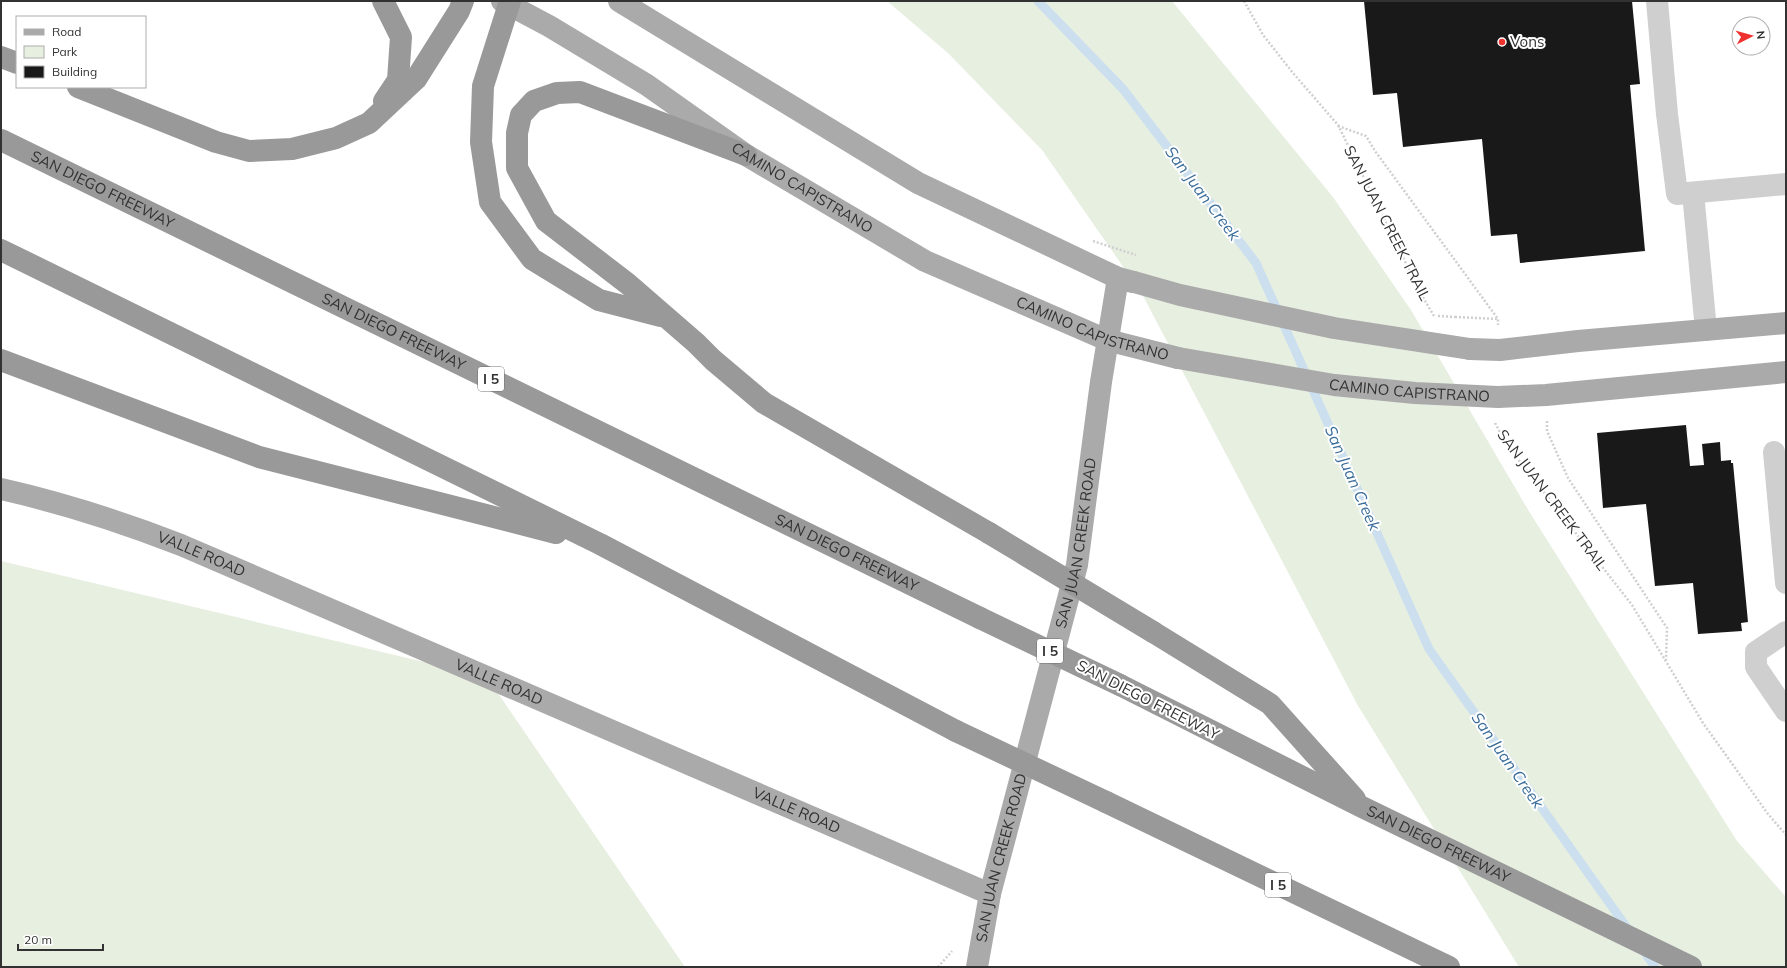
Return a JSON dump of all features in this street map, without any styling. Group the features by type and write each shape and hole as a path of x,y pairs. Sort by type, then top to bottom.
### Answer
{"highway":[{"path":"369,123 398,80 400,37 383,1"},
{"path":"81,88 216,142 249,151 292,149 336,138 369,123 416,79 460,11 463,1"},
{"path":"507,2 482,86 481,142 490,202 532,259 600,300 664,317"},
{"path":"1,56 16,63"},
{"path":"746,155 580,92 557,92 534,101 521,115 517,133 517,168 546,221 628,284 764,403 989,532 1270,704 1371,811"},
{"name":"SAN DIEGO FREEWAY","path":"1,140 980,618 1120,684 1371,811 1691,967"},
{"name":"I 5","path":"1,250 600,544 956,731 1449,967"},
{"path":"1,360 259,457 600,544"}],"main road":[{"path":"619,1 918,183 1126,280 1180,295 1334,328 1470,349 1500,350 1578,341 1786,323"},
{"name":"CAMINO CAPISTRANO","path":"507,2 647,85 746,155 925,261 1107,340 1178,358 1334,385 1415,393 1495,408 1546,395 1786,372"},
{"name":"SAN JUAN CREEK ROAD","path":"977,967 990,894 1077,565 1107,340 1126,280"},
{"name":"VALLE ROAD","path":"1,489 86,510 181,545 990,894"}],"lane":[{"path":"1657,1 1667,114 1677,194 1786,184"},
{"path":"1693,193 1706,330"},
{"path":"1774,452 1786,583"},
{"path":"1786,632 1756,652 1756,667 1786,711"}],"path":[{"name":"SAN JUAN CREEK TRAIL","path":"1244,1 1263,35 1293,73 1338,125 1421,294 1437,321"},
{"name":"SAN JUAN CREEK TRAIL","path":"1338,125 1366,136 1375,151 1498,319"},
{"path":"1455,317 1498,319 1500,350"},
{"path":"1546,395 1547,430 1568,478 1667,628 1666,661"},
{"name":"SAN JUAN CREEK TRAIL","path":"1495,408 1507,445 1632,605 1703,723 1768,814 1786,835"}],"green space":[{"path":"887,1 1172,1 1333,197 1411,310 1530,513 1737,841 1786,897 1786,967 1519,967 1357,704 1142,294 1042,150 949,54"},
{"path":"1,561 487,677 685,967 1,967"}],"building":[{"name":"Vons","path":"1364,1 1632,1 1640,84 1630,85 1645,251 1520,263 1517,234 1491,236 1482,139 1403,147 1397,93 1373,95"},
{"path":"1686,425 1690,466 1704,465 1702,444 1720,442 1721,461 1731,460 1731,463 1733,463 1748,622 1741,623 1742,631 1698,634 1693,583 1655,586 1646,504 1603,508 1597,433"}],"waterway":[{"name":"San Juan Creek","path":"1038,1 1123,89 1256,263 1429,649 1630,932"},
{"name":"San Juan Creek","path":"1643,950 1655,967"}],"place":[{"name":"Vons","path":"1502,42"}]}
